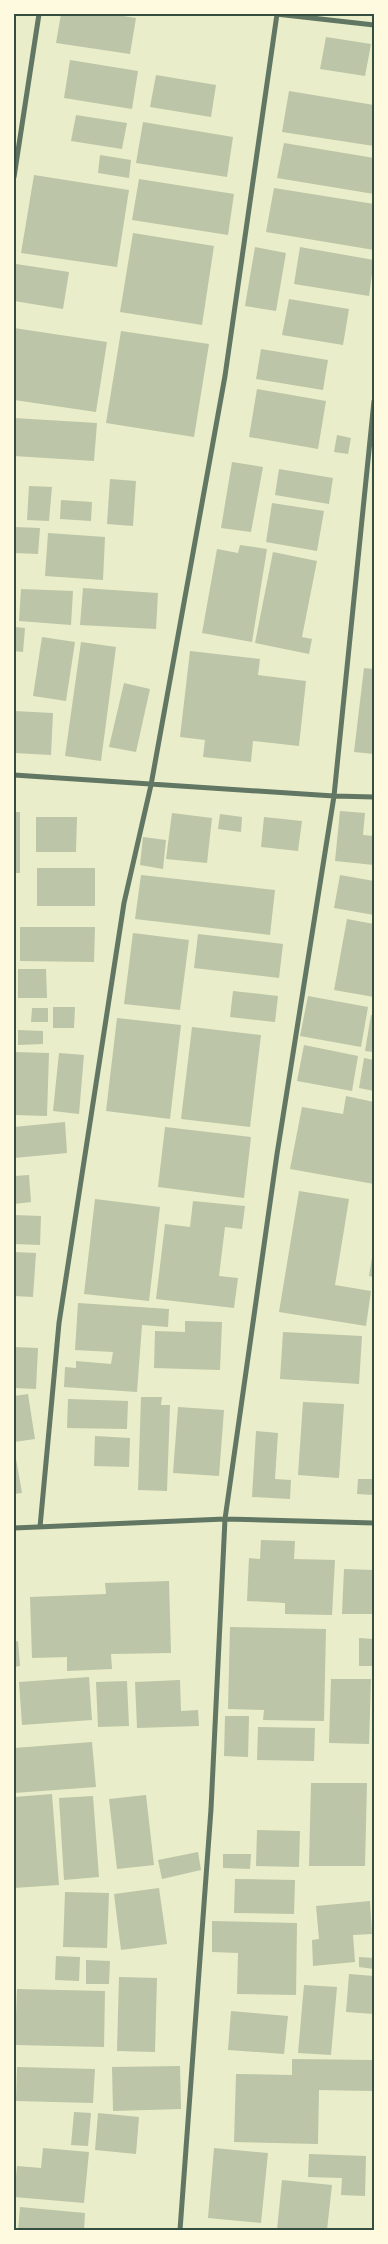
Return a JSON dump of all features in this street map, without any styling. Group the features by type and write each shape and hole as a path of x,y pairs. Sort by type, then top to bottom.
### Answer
{"street":[{"path":"14,177 38,14"},
{"path":"40,1528 59,1323 124,903 151,785 225,376 277,14 374,25"},
{"path":"180,2230 211,1809 225,1520 277,1154 334,796 374,401"},
{"path":"14,775 151,785 374,797"},
{"path":"14,1528 225,1520 374,1523"}],"building":[{"path":"61,14 110,14 136,18 130,54 56,43"},
{"path":"326,37 371,44 365,76 320,69"},
{"path":"70,60 138,71 132,109 64,98"},
{"path":"156,75 216,85 211,117 150,107"},
{"path":"289,91 374,105 374,146 282,132"},
{"path":"76,115 127,123 122,149 71,141"},
{"path":"143,122 233,137 227,177 136,163"},
{"path":"284,143 374,158 374,194 277,178"},
{"path":"100,155 131,160 129,178 98,173"},
{"path":"34,175 129,190 117,267 21,253"},
{"path":"139,179 234,194 228,235 132,220"},
{"path":"274,188 374,204 374,250 266,232"},
{"path":"133,233 214,246 202,325 120,312"},
{"path":"255,247 286,253 276,311 245,306"},
{"path":"300,247 374,260 369,296 294,284"},
{"path":"16,264 69,272 63,309 14,301"},
{"path":"289,299 349,309 343,345 282,335"},
{"path":"14,328 107,342 96,412 14,400"},
{"path":"121,331 209,344 194,437 106,423"},
{"path":"261,349 328,360 323,390 256,379"},
{"path":"257,389 326,401 318,449 249,437"},
{"path":"14,418 97,423 94,461 14,456"},
{"path":"337,435 351,438 348,454 334,452"},
{"path":"232,462 263,467 251,532 221,528"},
{"path":"279,469 333,478 329,504 275,495"},
{"path":"110,479 136,481 133,526 107,524"},
{"path":"29,486 52,487 49,521 27,520"},
{"path":"61,500 92,502 91,521 60,519"},
{"path":"272,503 324,511 317,551 266,542"},
{"path":"14,527 40,528 38,554 14,553"},
{"path":"48,533 105,537 103,580 45,576"},
{"path":"240,545 267,549 252,642 202,633 217,549 238,553"},
{"path":"273,552 317,561 302,637 312,639 309,654 255,643"},
{"path":"83,588 158,593 156,629 80,625"},
{"path":"21,589 73,591 71,625 19,621"},
{"path":"14,627 25,628 23,652 14,651"},
{"path":"42,637 75,642 66,701 33,696"},
{"path":"81,642 116,647 101,761 65,756"},
{"path":"190,651 260,659 258,675 306,681 299,746 253,741 251,762 203,757 205,740 180,737"},
{"path":"364,668 374,669 374,754 354,752"},
{"path":"124,683 150,689 136,752 109,747"},
{"path":"14,711 53,713 51,755 14,753"},
{"path":"340,811 365,813 363,835 374,836 374,865 335,861"},
{"path":"14,812 20,812 20,873 14,873"},
{"path":"172,813 212,818 207,863 166,859"},
{"path":"220,814 242,817 241,832 218,829"},
{"path":"36,817 77,817 76,852 36,852"},
{"path":"264,817 302,821 298,851 261,847"},
{"path":"143,837 166,840 163,869 140,865"},
{"path":"37,868 95,868 95,906 37,906"},
{"path":"141,875 275,890 270,935 135,919"},
{"path":"340,875 374,881 374,915 334,908"},
{"path":"14,883 16,883 16,923 14,923"},
{"path":"347,919 374,924 374,997 334,990"},
{"path":"20,927 95,927 94,962 20,961"},
{"path":"133,933 189,940 180,1010 124,1004"},
{"path":"198,934 283,944 279,978 194,968"},
{"path":"18,969 46,969 47,998 18,998"},
{"path":"233,991 278,996 275,1022 230,1017"},
{"path":"308,996 368,1007 361,1047 300,1036"},
{"path":"53,1007 75,1007 74,1028 53,1028"},
{"path":"32,1008 48,1008 48,1022 31,1022"},
{"path":"371,1015 374,1015 374,1052 365,1051"},
{"path":"117,1018 181,1025 170,1119 106,1111"},
{"path":"192,1027 261,1035 250,1127 181,1119"},
{"path":"18,1030 43,1031 43,1044 18,1045"},
{"path":"304,1045 358,1056 352,1091 297,1081"},
{"path":"14,1052 49,1053 47,1116 14,1115"},
{"path":"59,1053 84,1055 79,1114 53,1111"},
{"path":"364,1058 374,1060 374,1091 359,1088"},
{"path":"346,1096 374,1102 374,1184 290,1169 302,1107 343,1114"},
{"path":"65,1122 67,1153 14,1158 14,1127"},
{"path":"165,1127 251,1137 244,1198 158,1187"},
{"path":"29,1175 31,1202 14,1204 14,1176"},
{"path":"299,1191 349,1199 335,1285 371,1291 366,1326 279,1312"},
{"path":"95,1199 160,1207 149,1301 84,1294"},
{"path":"193,1201 245,1206 242,1229 225,1227 219,1276 238,1278 234,1308 156,1299 165,1224 190,1227"},
{"path":"14,1215 41,1216 40,1245 14,1244"},
{"path":"14,1252 36,1253 33,1297 14,1296"},
{"path":"374,1252 374,1277 369,1276"},
{"path":"78,1303 169,1309 168,1327 142,1325 137,1392 64,1387 65,1367 76,1368 76,1361 111,1364 113,1352 75,1350"},
{"path":"185,1321 222,1322 220,1370 154,1368 155,1331 185,1332"},
{"path":"283,1332 362,1336 359,1384 280,1379"},
{"path":"14,1347 38,1348 36,1389 14,1388"},
{"path":"28,1394 35,1439 14,1442 14,1396"},
{"path":"141,1397 162,1397 161,1405 170,1405 167,1491 138,1490"},
{"path":"68,1399 128,1401 127,1429 67,1428"},
{"path":"303,1402 344,1404 339,1478 298,1475"},
{"path":"178,1407 224,1410 219,1476 173,1473"},
{"path":"256,1431 278,1433 275,1479 291,1480 290,1499 252,1497"},
{"path":"95,1436 130,1438 129,1467 94,1466"},
{"path":"14,1447 22,1493 14,1494"},
{"path":"358,1479 374,1479 374,1495 357,1494"},
{"path":"261,1540 295,1541 294,1559 335,1560 332,1615 285,1614 285,1603 247,1601 249,1558 260,1559"},
{"path":"344,1569 374,1570 374,1614 342,1614"},
{"path":"169,1581 171,1653 111,1654 112,1669 67,1671 67,1657 32,1658 30,1597 106,1594 105,1583"},
{"path":"230,1627 326,1629 324,1721 263,1720 264,1710 228,1709"},
{"path":"359,1638 374,1639 374,1666 359,1666"},
{"path":"18,1641 20,1666 14,1667 14,1642"},
{"path":"89,1677 92,1720 22,1725 19,1682"},
{"path":"331,1679 371,1679 369,1744 329,1743"},
{"path":"180,1680 181,1711 198,1710 199,1726 137,1728 135,1682"},
{"path":"127,1681 129,1726 98,1727 96,1682"},
{"path":"225,1716 249,1716 248,1757 224,1756"},
{"path":"258,1727 315,1728 314,1761 257,1760"},
{"path":"92,1742 96,1787 14,1793 14,1748"},
{"path":"311,1783 367,1783 365,1866 309,1866"},
{"path":"52,1794 59,1885 14,1888 14,1797"},
{"path":"146,1795 154,1865 117,1869 109,1799"},
{"path":"93,1796 99,1877 64,1880 59,1798"},
{"path":"257,1830 300,1831 299,1867 256,1866"},
{"path":"198,1852 201,1870 162,1879 158,1860"},
{"path":"223,1854 251,1854 250,1869 223,1868"},
{"path":"235,1879 295,1880 294,1914 234,1913"},
{"path":"159,1888 167,1944 121,1950 114,1894"},
{"path":"65,1892 109,1893 107,1948 63,1947"},
{"path":"370,1901 372,1934 353,1935 355,1962 313,1966 312,1940 319,1939 316,1906"},
{"path":"212,1921 297,1923 296,1995 237,1994 238,1953 212,1952"},
{"path":"56,1956 80,1957 79,1981 55,1980"},
{"path":"359,1957 374,1958 374,1969 359,1967"},
{"path":"86,1960 110,1961 109,1984 86,1984"},
{"path":"349,1974 374,1976 374,2014 346,2012"},
{"path":"119,1977 157,1978 155,2052 117,2051"},
{"path":"304,1985 337,1987 331,2055 298,2053"},
{"path":"17,1989 105,1991 104,2047 15,2045"},
{"path":"231,2011 288,2016 284,2054 228,2050"},
{"path":"292,2059 373,2060 373,2091 319,2090 318,2144 234,2142 236,2074 292,2075"},
{"path":"180,2066 181,2109 113,2111 112,2067"},
{"path":"17,2067 95,2069 93,2103 16,2101"},
{"path":"74,2112 91,2113 88,2146 71,2145"},
{"path":"98,2113 139,2117 136,2154 95,2150"},
{"path":"43,2148 89,2152 84,2203 14,2197 17,2166 41,2168"},
{"path":"214,2148 268,2153 261,2223 208,2218"},
{"path":"309,2154 366,2156 365,2196 341,2195 342,2178 308,2177"},
{"path":"282,2180 332,2185 327,2230 277,2230"},
{"path":"20,2207 85,2213 84,2230 18,2230"}]}
